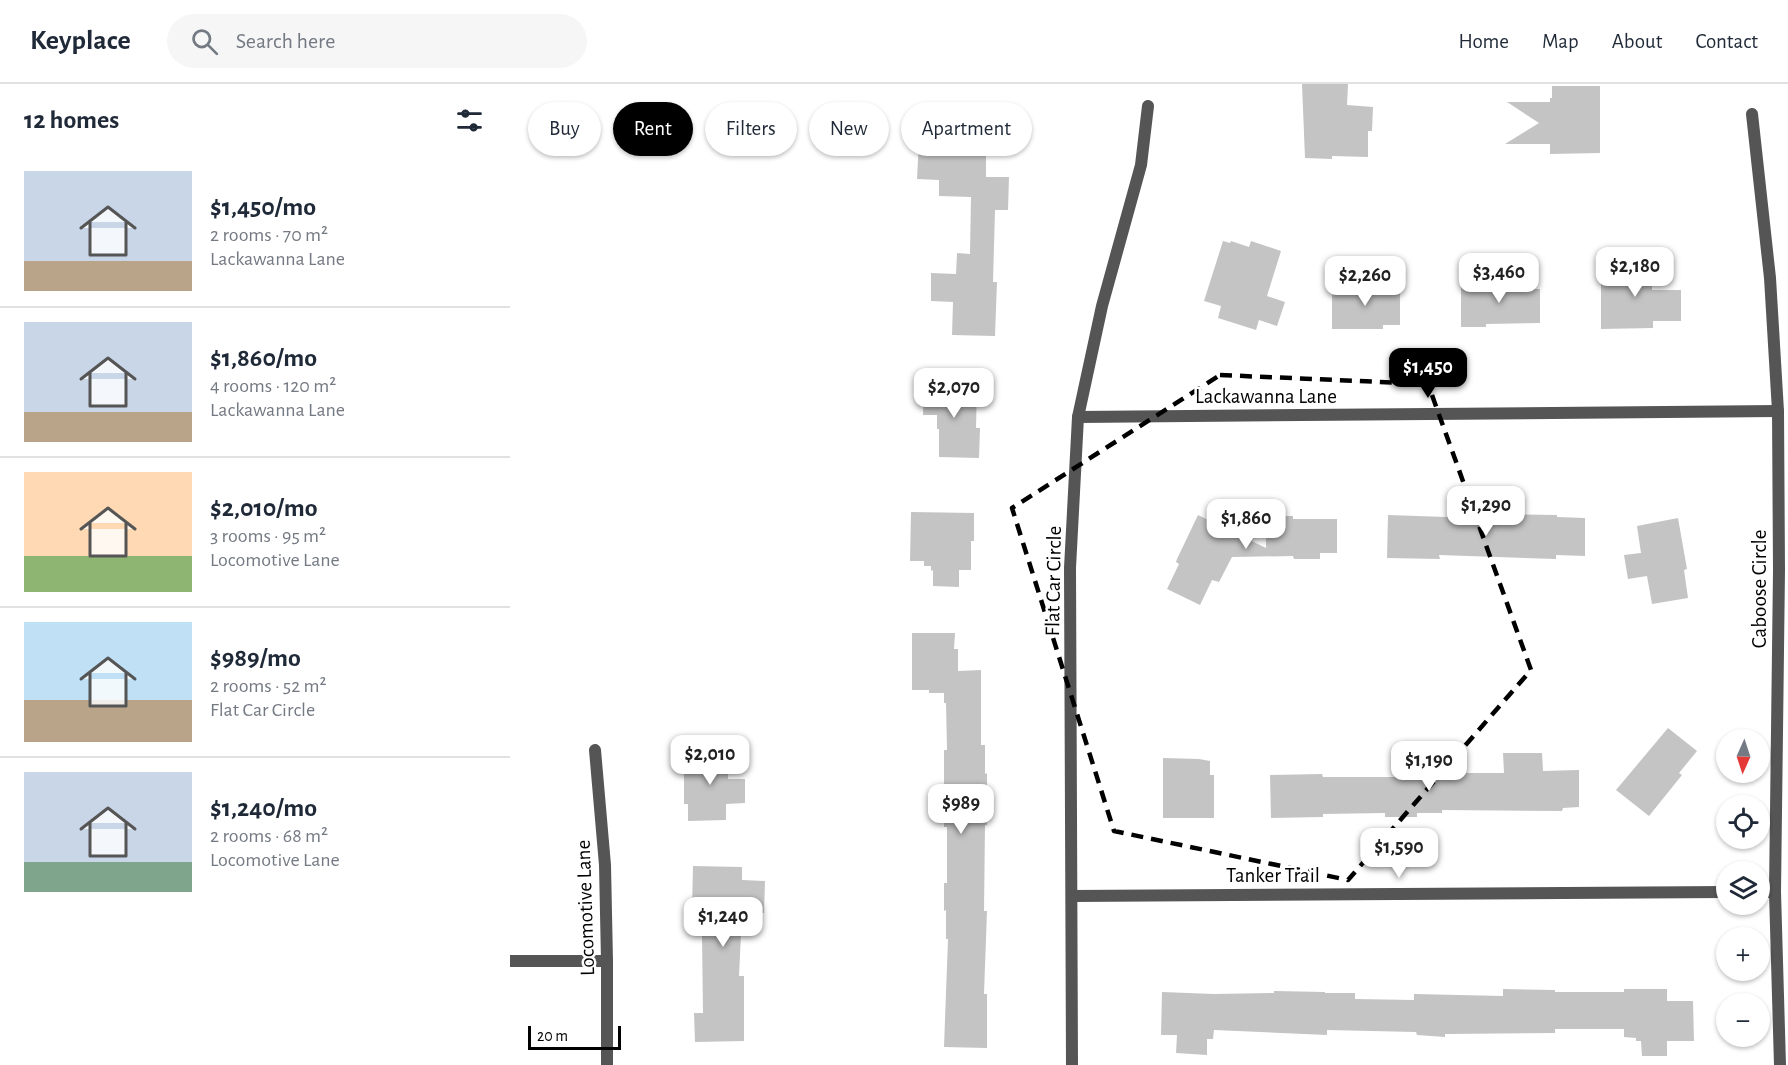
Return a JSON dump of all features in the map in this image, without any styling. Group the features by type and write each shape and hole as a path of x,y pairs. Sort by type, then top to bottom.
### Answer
{"street":[{"name":"Flat Car Circle","path":"1072,1065 1070,568 1078,417 1102,306 1141,165 1148,106"},
{"name":"Caboose Circle","path":"1752,114 1770,278 1778,411 1783,570 1775,892 1780,1065"},
{"name":"Lackawanna Lane","path":"1078,417 1778,411"},
{"name":"Locomotive Lane","path":"595,750 605,865 607,1065"},
{"name":"Tanker Trail","path":"1072,896 1716,892"},
{"path":"1770,892 1775,892"},
{"path":"510,961 607,961"}],"highlighted area":[{"path":"1220,375 1428,384 1531,670 1348,880 1114,831 1012,508"}],"building":[{"path":"1302,84 1348,84 1347,105 1373,107 1372,131 1368,131 1368,157 1305,158"},
{"path":"1552,86 1600,86 1600,153 1550,154 1550,144 1505,144 1539,123 1507,102 1550,102"},
{"path":"918,156 986,156 986,177 1009,177 1008,210 995,210 993,282 997,282 995,336 952,335 953,302 931,301 931,273 956,274 957,253 970,254 971,197 939,196 939,180 917,179"},
{"path":"1223,241 1249,247 1251,241 1281,251 1267,296 1285,302 1277,326 1259,320 1256,330 1218,318 1221,306 1204,301"},
{"path":"1652,264 1652,290 1681,290 1681,321 1653,321 1653,328 1601,329 1601,265"},
{"path":"1488,276 1512,278 1512,289 1540,289 1540,323 1461,327 1461,287 1485,287 1485,284 1488,284"},
{"path":"1332,285 1400,288 1400,325 1383,325 1383,329 1332,329"},
{"path":"924,384 977,385 976,428 980,428 979,458 939,457 937,415 923,415"},
{"path":"911,512 974,513 971,570 959,570 959,587 933,586 931,566 924,566 924,561 910,561"},
{"path":"1504,514 1585,518 1585,556 1556,555 1556,559 1439,555 1440,559 1387,558 1388,515 1504,519"},
{"path":"1198,515 1266,548 1266,516 1293,516 1293,519 1337,519 1337,553 1320,553 1320,559 1294,559 1293,556 1232,557 1219,582 1212,580 1200,605 1167,589 1179,564 1176,562 1177,559"},
{"path":"1678,518 1687,569 1684,570 1688,598 1652,604 1647,576 1628,579 1624,555 1641,553 1637,526"},
{"path":"912,633 955,633 954,649 958,649 958,671 981,670 981,745 985,745 985,774 987,773 984,911 987,911 984,994 987,994 987,1048 944,1047 948,939 946,939 946,910 944,911 944,883 947,883 947,827 944,827 946,703 944,703 944,693 912,690"},
{"path":"1668,728 1697,751 1679,773 1682,775 1649,816 1616,790"},
{"path":"684,751 729,751 728,779 745,779 745,803 726,804 726,820 688,821 688,804 684,804"},
{"path":"1503,753 1542,753 1543,771 1579,770 1579,807 1563,808 1562,811 1442,810 1442,813 1417,813 1417,817 1385,817 1385,813 1271,818 1270,775 1416,777 1417,773 1504,773"},
{"path":"1163,758 1210,761 1210,775 1214,775 1214,818 1163,818"},
{"path":"693,866 742,867 742,880 765,881 764,913 742,912 739,976 744,976 744,1041 695,1042 694,1013 703,1013 701,909 692,909"},
{"path":"1503,989 1624,992 1624,989 1667,989 1667,1001 1693,1001 1694,1041 1667,1041 1667,1056 1642,1056 1641,1041 1624,1037 1624,1029 1555,1029 1555,1033 1445,1034 1445,1037 1417,1035 1416,1032 1327,1030 1327,1035 1214,1030 1213,1039 1207,1039 1207,1055 1176,1053 1177,1035 1161,1035 1162,992 1214,994 1274,993 1274,991 1325,992 1355,993 1355,999 1414,1000 1414,994 1503,996"}]}
